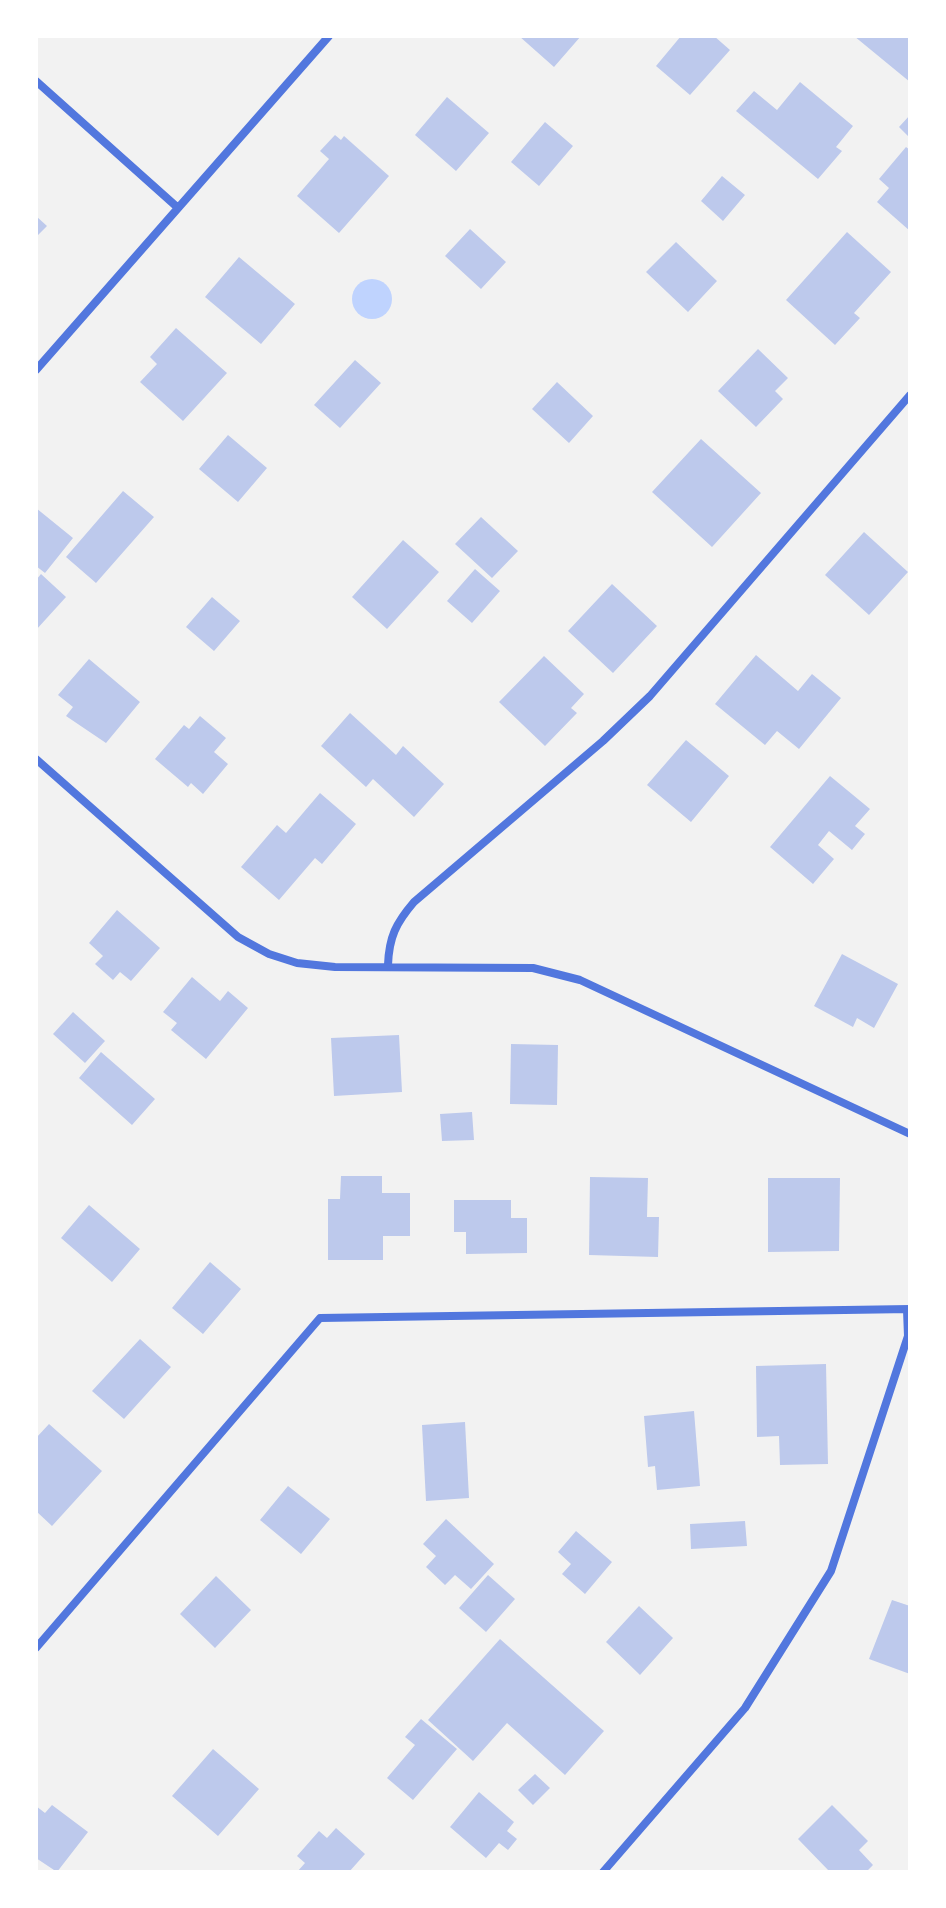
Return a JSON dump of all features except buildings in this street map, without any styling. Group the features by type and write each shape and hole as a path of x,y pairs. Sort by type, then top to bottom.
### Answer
{"street":[{"path":"36,370 329,36"},
{"path":"36,81 177,207"},
{"path":"388,965 389,941 396,923 414,902 603,741 650,696 910,395"},
{"path":"36,759 238,937 269,954 297,963 335,967 533,968 580,980 910,1134"},
{"path":"36,1648 320,1318 908,1310 908,1336 831,1571 745,1708 603,1872"}],"water":[{"path":"372,279 386,285 392,299 386,313 372,319 358,313 352,299 358,285"}]}
